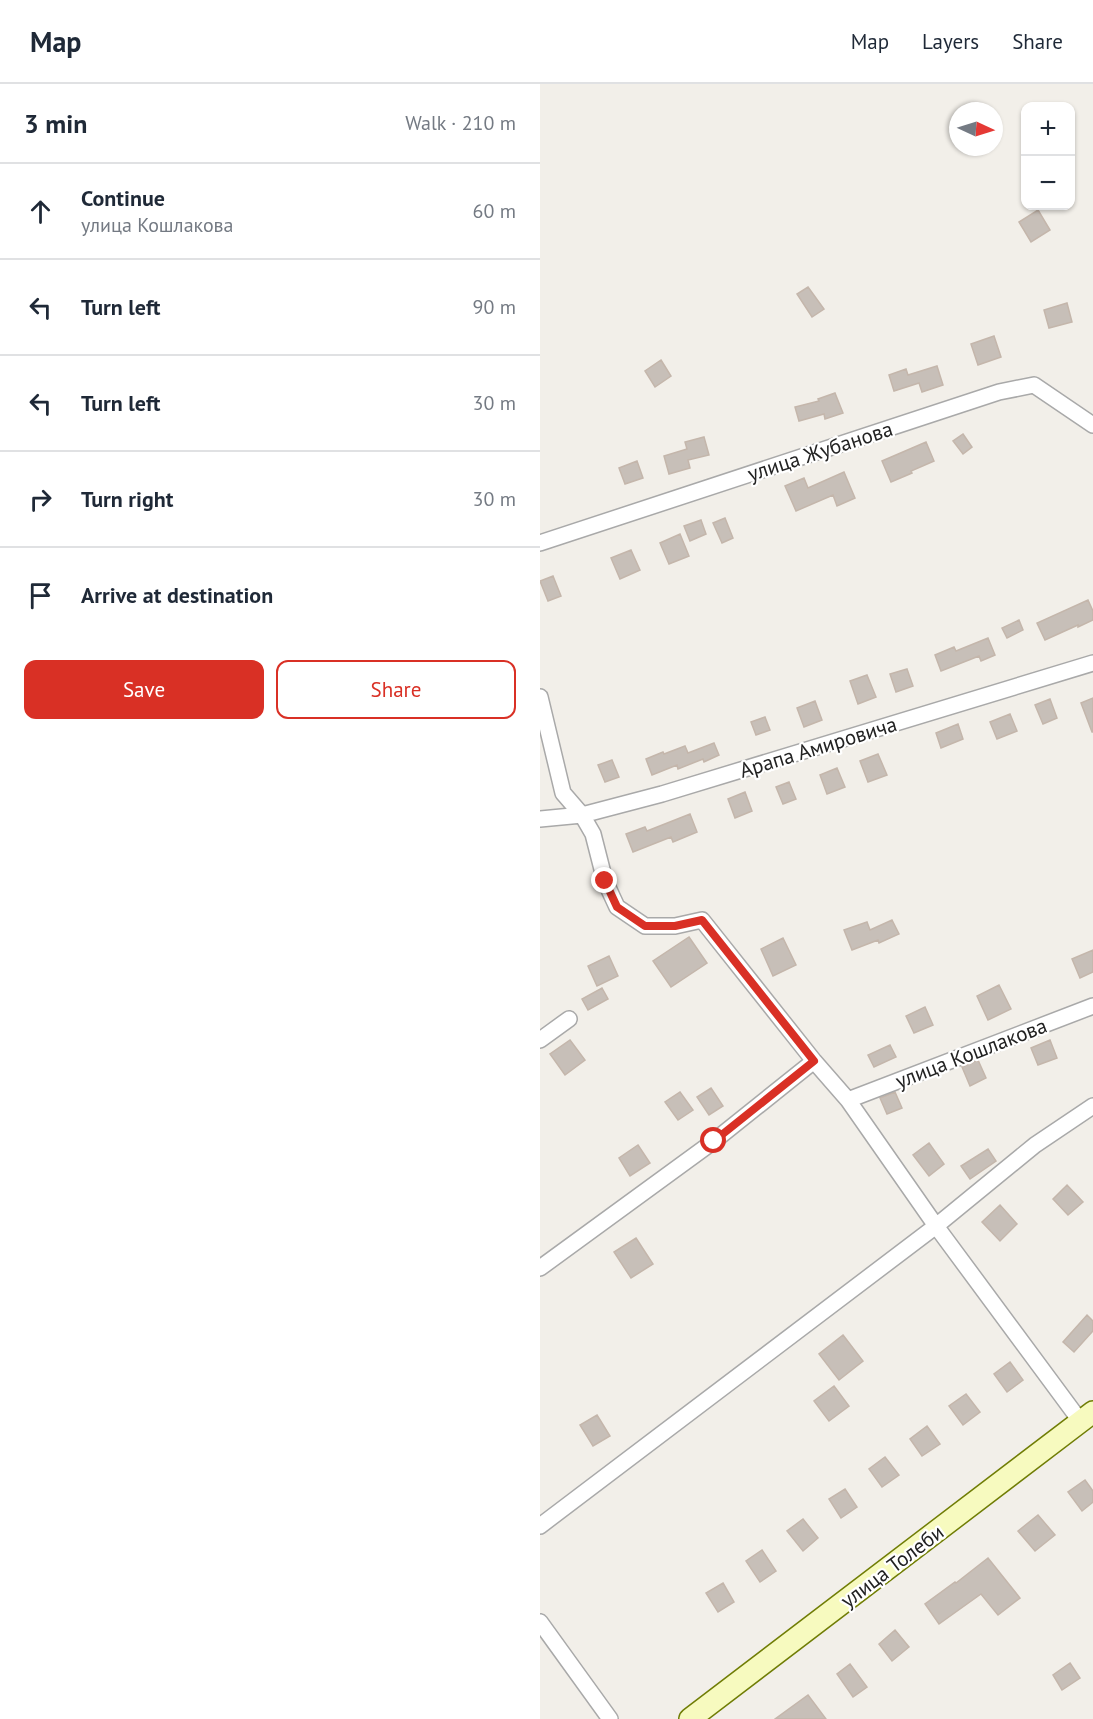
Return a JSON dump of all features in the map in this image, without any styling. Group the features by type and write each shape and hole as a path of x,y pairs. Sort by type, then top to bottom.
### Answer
{"street":[{"name":"улица Жубанова","path":"540,543 999,392 1035,385 1093,424"},
{"name":"Арапа Амировича","path":"540,819 582,815 662,794 1093,663"},
{"path":"540,697 564,793 582,815 593,834 605,881 617,907 645,926 675,926 702,920 814,1061 848,1100 936,1226 1087,1417"},
{"name":"улица Кошлакова","path":"848,1100 1093,1006"},
{"path":"540,1040 569,1019"},
{"path":"540,1268 714,1141 814,1061"},
{"path":"540,1526 936,1226 1035,1145 1093,1106"},
{"name":"улица Толеби","path":"690,1719 1087,1417"},
{"path":"540,1622 610,1719"}],"building":[{"path":"1038,210 1050,230 1031,242 1019,222"},
{"path":"808,287 824,309 812,317 797,294"},
{"path":"1067,303 1072,322 1049,328 1044,310"},
{"path":"994,336 1001,357 978,365 971,344"},
{"path":"661,360 671,376 655,387 645,371"},
{"path":"937,366 943,385 922,392 919,383 894,391 889,375 906,369 908,375"},
{"path":"835,393 843,413 825,419 824,414 799,421 795,407 819,401 818,399"},
{"path":"963,434 972,447 963,454 953,441"},
{"path":"704,437 709,455 688,460 690,468 669,474 664,456 687,449 685,442"},
{"path":"926,442 934,461 891,482 882,461"},
{"path":"637,461 643,478 625,484 619,468"},
{"path":"844,472 855,498 837,506 833,495 796,511 785,486 804,478 808,488"},
{"path":"725,518 733,538 722,543 713,523"},
{"path":"701,520 706,534 690,541 684,526"},
{"path":"680,534 689,556 669,564 660,543"},
{"path":"631,550 640,570 620,579 611,558"},
{"path":"553,576 561,596 548,601 540,581"},
{"path":"1088,600 1093,611 1093,620 1045,640 1037,623"},
{"path":"1019,620 1023,630 1007,638 1002,628"},
{"path":"988,638 995,655 981,661 979,656 941,671 935,655 954,647 956,651"},
{"path":"907,669 913,686 896,692 890,674"},
{"path":"867,675 876,697 858,704 850,681"},
{"path":"1093,698 1093,732 1092,732 1081,703"},
{"path":"1050,699 1057,718 1043,724 1035,705"},
{"path":"815,701 822,720 804,727 797,708"},
{"path":"1010,714 1017,731 997,739 990,722"},
{"path":"765,717 770,730 756,735 751,722"},
{"path":"958,724 963,739 941,748 936,733"},
{"path":"714,743 719,755 678,769 677,765 652,775 646,759 685,746 688,753"},
{"path":"878,754 887,775 868,782 860,761"},
{"path":"612,760 619,777 605,782 598,765"},
{"path":"837,768 845,787 827,794 820,775"},
{"path":"789,782 796,799 783,804 776,787"},
{"path":"745,792 752,811 735,818 728,799"},
{"path":"690,814 697,832 673,842 671,837 633,852 626,834 645,827 647,831"},
{"path":"892,920 899,934 879,943 878,940 852,950 844,930 867,922 870,930"},
{"path":"689,937 707,963 671,987 653,961"},
{"path":"783,938 796,965 773,976 761,949"},
{"path":"1093,950 1093,972 1080,978 1072,959"},
{"path":"609,956 618,976 597,986 588,966"},
{"path":"999,985 1011,1009 988,1020 977,996"},
{"path":"602,988 608,999 588,1010 582,999"},
{"path":"925,1007 933,1025 914,1033 906,1016"},
{"path":"570,1040 585,1060 565,1075 550,1054"},
{"path":"1050,1040 1057,1058 1038,1065 1031,1048"},
{"path":"890,1045 896,1057 874,1067 868,1055"},
{"path":"978,1060 986,1078 970,1086 962,1067"},
{"path":"711,1088 723,1106 709,1115 697,1097"},
{"path":"680,1092 693,1110 678,1120 665,1102"},
{"path":"895,1092 902,1108 887,1114 880,1098"},
{"path":"929,1143 944,1164 929,1176 913,1155"},
{"path":"638,1145 650,1163 630,1176 619,1158"},
{"path":"988,1149 996,1161 970,1179 961,1166"},
{"path":"1067,1185 1083,1202 1068,1215 1053,1199"},
{"path":"1000,1205 1017,1224 1000,1241 982,1222"},
{"path":"636,1238 653,1264 631,1278 614,1252"},
{"path":"1087,1315 1093,1321 1093,1331 1074,1352 1063,1342"},
{"path":"843,1335 863,1361 839,1380 819,1354"},
{"path":"1010,1362 1023,1380 1007,1392 994,1374"},
{"path":"834,1386 849,1406 829,1421 814,1401"},
{"path":"966,1394 980,1412 963,1425 949,1406"},
{"path":"597,1415 610,1436 593,1446 580,1425"},
{"path":"927,1426 940,1444 922,1456 910,1439"},
{"path":"885,1457 899,1475 882,1487 869,1469"},
{"path":"1085,1480 1093,1491 1093,1502 1082,1511 1068,1492"},
{"path":"845,1489 857,1507 841,1518 829,1499"},
{"path":"1038,1515 1055,1535 1035,1551 1018,1531"},
{"path":"803,1519 818,1538 803,1551 787,1531"},
{"path":"762,1550 776,1571 760,1582 746,1561"},
{"path":"988,1558 1020,1598 998,1615 981,1594 939,1624 925,1604"},
{"path":"723,1583 734,1602 718,1612 706,1593"},
{"path":"895,1630 909,1647 892,1661 879,1644"},
{"path":"1070,1663 1080,1678 1062,1690 1053,1675"},
{"path":"850,1664 867,1687 853,1697 837,1674"},
{"path":"808,1695 826,1719 775,1719"}],"route":[{"path":"605,881 617,907 645,926 675,926 702,920 814,1061 714,1141"}]}
